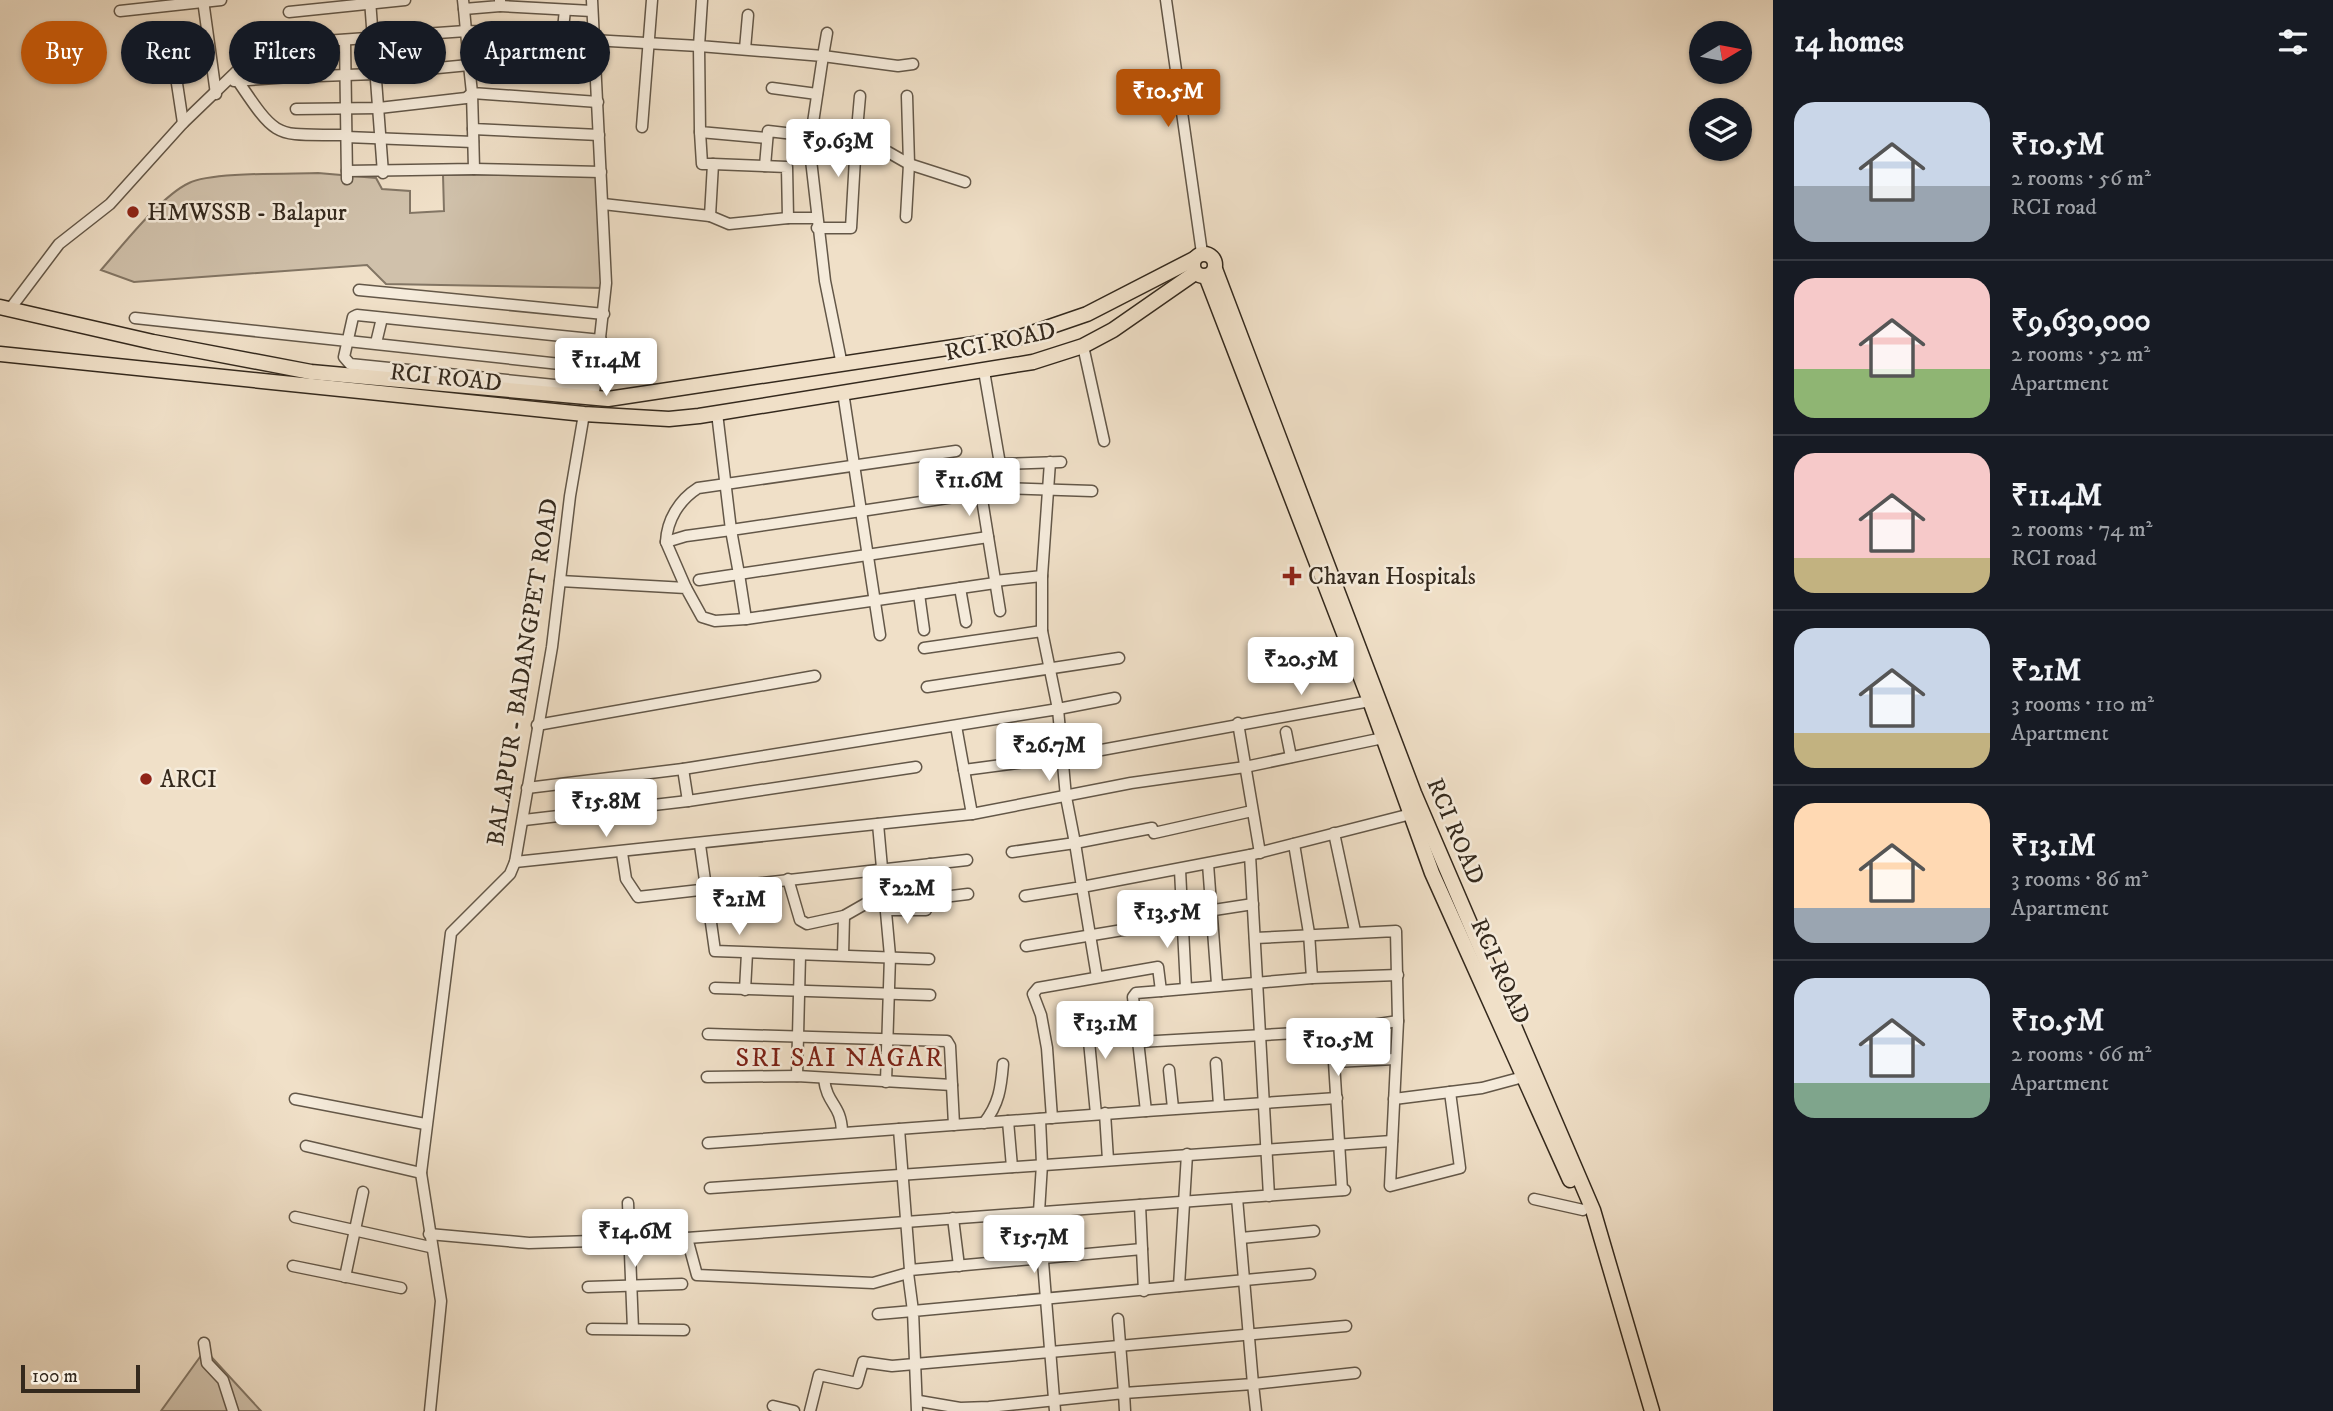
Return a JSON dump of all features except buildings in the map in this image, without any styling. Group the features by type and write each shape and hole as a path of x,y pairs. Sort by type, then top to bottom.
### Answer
{"main road":[{"name":"RCI ROAD","path":"0,354 584,414 669,419 1033,362 1083,346 1143,311 1202,266 1514,1040 1523,1077 1594,1236 1652,1411"},
{"path":"5,308 171,345 312,372 594,394 734,382 1008,339 1055,327 1122,298 1145,282 1202,266"},
{"path":"167,371 171,345"},
{"path":"752,379 746,390 748,400 755,407"},
{"path":"734,382 743,393 739,409"},
{"name":"RCI ROAD","path":"1363,668 1370,701 1432,873 1593,1210 1642,1411"}],"street":[{"path":"120,11 221,0"},
{"path":"289,12 370,1 405,0"},
{"path":"642,127 652,0"},
{"path":"702,0 699,46 702,164 787,167 788,218"},
{"name":"RCI ROAD","path":"1166,0 1202,266"},
{"path":"370,1 371,21"},
{"path":"203,2 216,94"},
{"path":"464,4 500,3 565,10 592,6"},
{"path":"562,21 565,10"},
{"path":"746,49 748,15"},
{"path":"827,33 810,154 816,223 842,366"},
{"path":"340,40 354,39"},
{"path":"345,40 347,175 474,169 601,172"},
{"path":"610,44 649,41 822,56 898,66 913,64"},
{"path":"340,74 354,74"},
{"path":"177,84 183,123"},
{"path":"5,308 59,244 110,204 183,123 229,84"},
{"path":"235,84 265,122 286,134 473,142"},
{"path":"376,84 383,173"},
{"path":"471,84 474,169"},
{"path":"596,84 603,204 604,314 601,340 594,394 350,364 344,356 354,317 601,340"},
{"path":"772,88 817,94"},
{"path":"296,109 379,108 466,98 472,93 598,103"},
{"path":"603,204 710,216 729,224 788,218 851,228 860,96"},
{"path":"906,216 909,164 907,96"},
{"path":"473,129 599,135"},
{"path":"765,166 768,131 856,141 888,152 909,164 965,182"},
{"path":"700,132 767,138"},
{"path":"710,216 713,164"},
{"path":"359,290 604,314"},
{"path":"135,318 597,368"},
{"path":"376,343 382,318"},
{"path":"1083,346 1104,441"},
{"path":"984,371 1000,464 999,488"},
{"path":"843,392 880,635"},
{"path":"717,413 731,530 746,618"},
{"name":"BALAPUR - BADANGPET ROAD","path":"430,1411 441,1301 430,1247 421,1172 451,933 510,874 515,862 561,581 570,496 584,414"},
{"path":"956,451 698,488 688,495 670,519 666,542 702,617 715,621 1042,576"},
{"path":"1000,464 1056,462 1046,489 1042,631 1058,709 1066,797 1097,977"},
{"path":"666,542 686,536 981,493 999,488 1092,491"},
{"path":"981,493 1000,611"},
{"path":"699,580 988,537"},
{"path":"561,581 686,588"},
{"path":"960,588 966,622"},
{"path":"919,594 924,630"},
{"path":"924,648 1042,631"},
{"path":"927,687 1119,658"},
{"path":"537,725 815,676"},
{"path":"527,788 684,769 1115,698"},
{"path":"964,770 1063,757 1370,701"},
{"path":"1238,723 1252,811 1255,854 1253,904 1269,1195"},
{"path":"956,726 972,814"},
{"path":"1286,732 1291,757"},
{"path":"515,862 700,845 972,814 1132,783 1245,767 1383,737"},
{"path":"524,820 688,801 916,767"},
{"path":"684,769 688,801"},
{"path":"1012,852 1152,828 1154,833 1252,811"},
{"path":"1025,896 1180,870 1255,854 1411,814"},
{"path":"878,824 888,910 890,956 886,1082"},
{"path":"1334,833 1355,931"},
{"path":"1294,844 1309,933 1312,978"},
{"path":"700,845 715,951 929,959"},
{"path":"622,853 626,879 638,897 967,860"},
{"path":"930,864 935,898 968,894"},
{"path":"1208,864 1214,910 1217,984"},
{"path":"1180,870 1185,988"},
{"path":"788,879 800,920 807,924 844,916 886,892"},
{"path":"1214,910 1253,904"},
{"path":"888,910 926,910"},
{"path":"842,955 844,916"},
{"path":"1026,946 1153,925"},
{"path":"1255,937 1396,931 1398,1021 1390,1186 1460,1168 1450,1092"},
{"path":"745,990 747,953"},
{"path":"797,1076 800,955"},
{"path":"1052,1118 1047,1048 1041,1015 1033,994 1038,988 1158,967 1161,991"},
{"path":"1146,1111 1133,995 1217,984 1398,975"},
{"path":"715,988 800,993 930,995"},
{"path":"1086,1010 1108,1160"},
{"path":"1139,1042 1260,1033 1333,1031 1398,1021"},
{"path":"429,1234 529,1242 687,1238 1343,1190 1333,1031"},
{"path":"708,1034 947,1041 954,1125"},
{"path":"1334,1062 1395,1059"},
{"path":"1216,1063 1219,1105"},
{"path":"984,1123 995,1108 1001,1091 1003,1064"},
{"path":"1169,1070 1173,1108"},
{"path":"707,1077 797,1076 952,1085"},
{"path":"1394,1099 1482,1088 1523,1077"},
{"path":"824,1079 826,1096 841,1114 842,1131"},
{"path":"708,1143 842,1131 1337,1098"},
{"path":"295,1099 425,1124"},
{"path":"1040,1119 1042,1164 1039,1212 1054,1405"},
{"path":"1008,1121 1012,1167"},
{"path":"899,1129 918,1406 960,1408 1054,1405 1124,1393 1254,1384 1355,1373"},
{"path":"710,1188 1392,1141"},
{"path":"306,1146 421,1172"},
{"path":"1179,1286 1187,1154"},
{"path":"345,1277 363,1192"},
{"path":"1237,1198 1256,1411"},
{"path":"1534,1199 1583,1210"},
{"path":"628,1203 627,1240 633,1329"},
{"path":"1140,1205 1144,1291"},
{"path":"295,1217 430,1247"},
{"path":"953,1218 959,1266"},
{"path":"1241,1238 1314,1231"},
{"path":"687,1238 697,1275 873,1283 909,1272 1142,1249"},
{"path":"293,1266 401,1288"},
{"path":"878,1314 1310,1274"},
{"path":"588,1287 682,1284"},
{"path":"1118,1319 1125,1411"},
{"path":"810,1411 820,1376 857,1383 863,1362 892,1366 1346,1326"},
{"path":"592,1329 684,1330"},
{"path":"204,1343 207,1363 223,1380 233,1411"},
{"path":"773,1406 794,1411"}],"shaded area":[{"path":"318,173 376,178 382,189 410,191 410,213 444,211 443,175 596,174 602,288 386,284 367,265 134,282 101,270 154,210 189,183 199,179 232,175"},
{"path":"205,1350 261,1411 161,1411"}],"place":[{"name":"HMWSSB - Balapur","path":"133,212"},
{"name":"Chavan Hospitals","path":"1292,576"},
{"name":"ARCI","path":"146,779"}],"district":[{"name":"SRI SAI NAGAR","path":"840,1057"}]}
